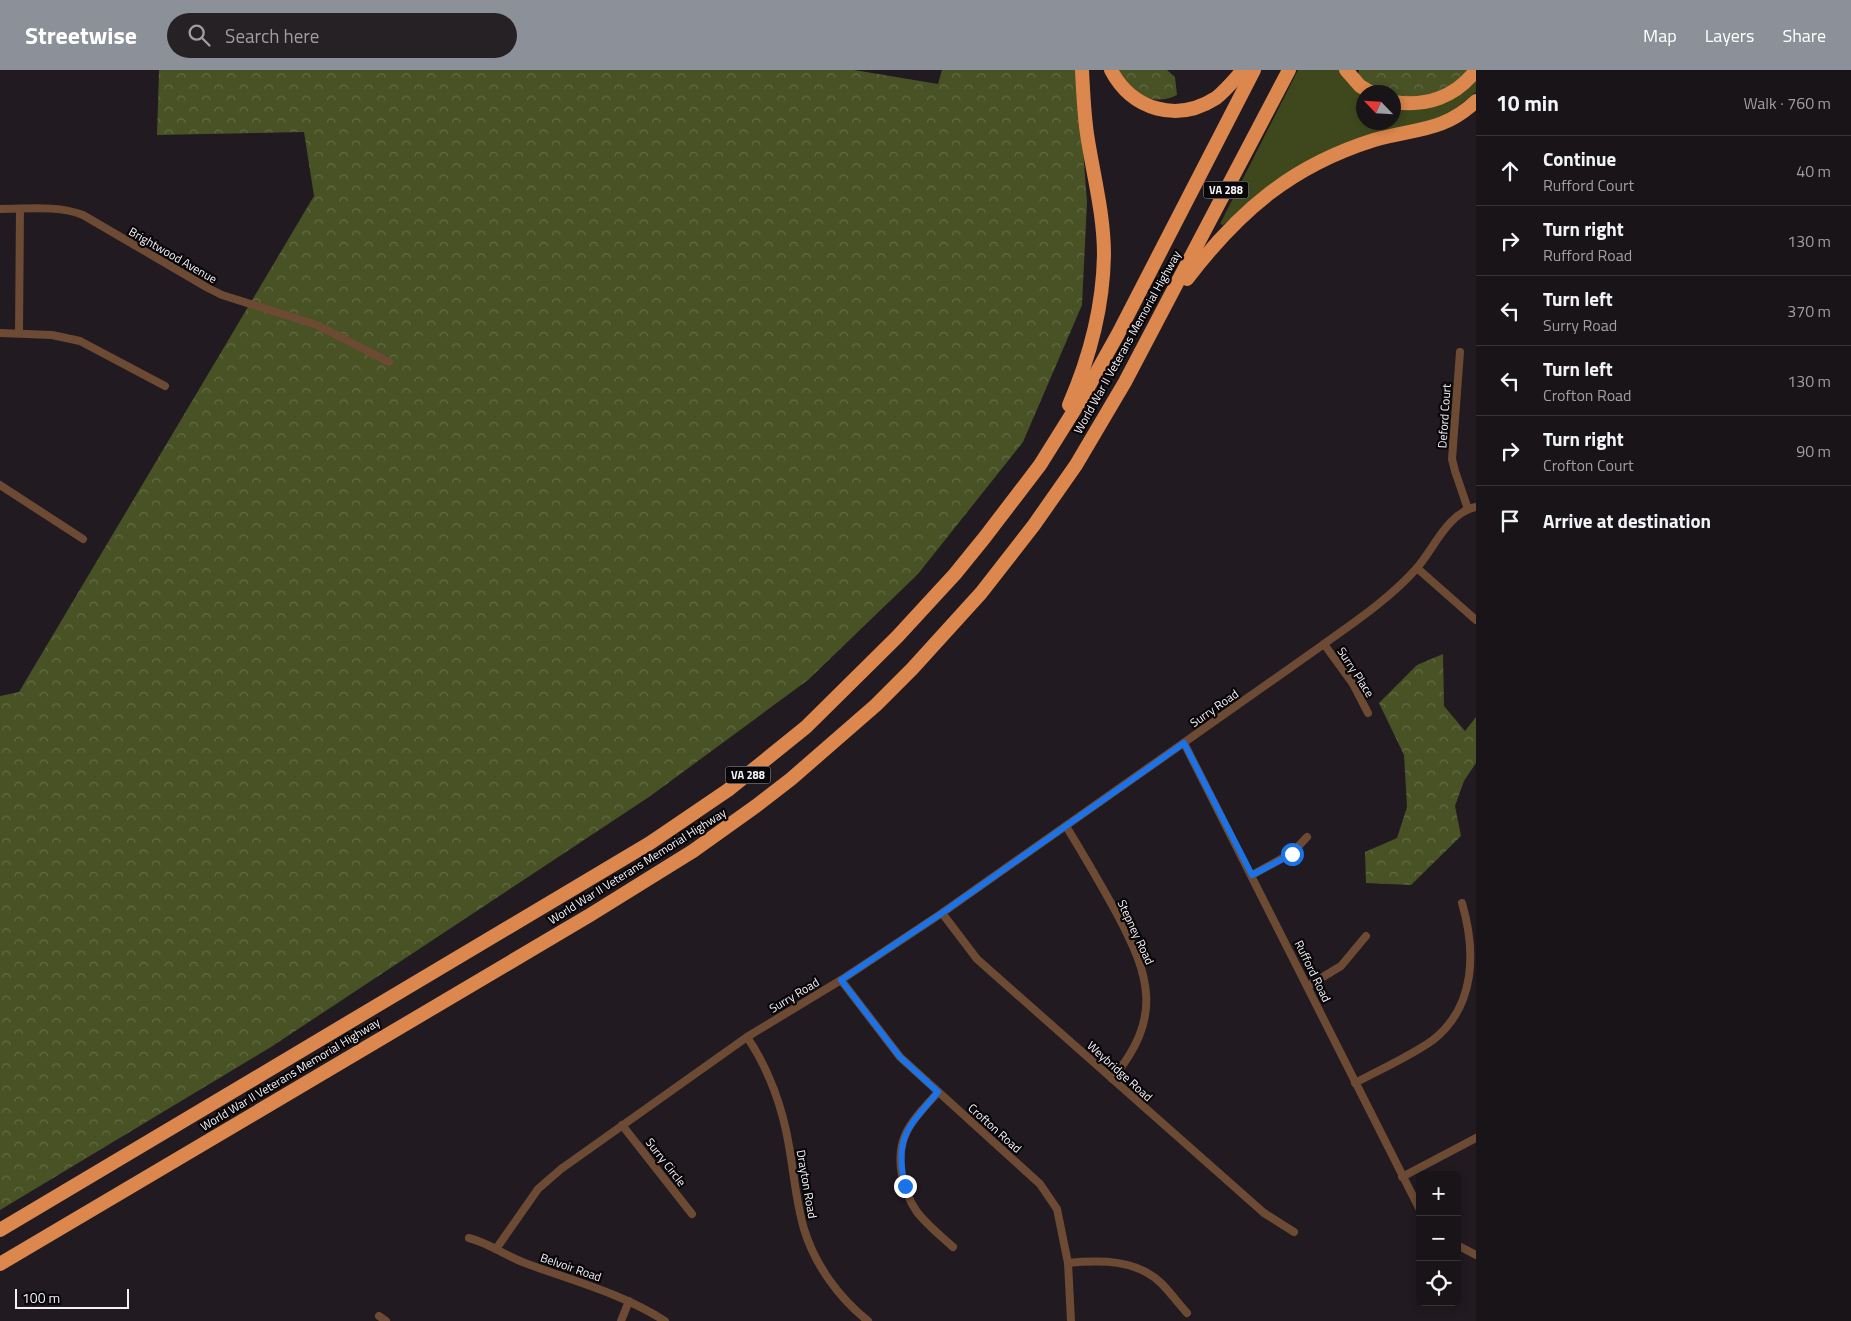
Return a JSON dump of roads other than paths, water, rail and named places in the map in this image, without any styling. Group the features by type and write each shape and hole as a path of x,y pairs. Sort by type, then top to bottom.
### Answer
{"highway":[{"path":"1065,427 1066,412 1080,380 1096,327 1104,254 1100,214 1087,132 1082,70"},
{"path":"1111,70 1118,82 1133,97 1153,107 1176,111 1196,107 1217,97 1242,70"},
{"name":"World War II Veterans Memorial Highway","path":"0,1230 650,843 728,790 806,727 871,664 923,609 985,537 1040,465 1065,427 1118,334 1254,70"},
{"name":"World War II Veterans Memorial Highway","path":"0,1264 629,891 720,833 792,779 851,727 912,669 991,580 1034,525 1098,429 1164,310 1289,70"},
{"path":"1346,70 1359,85"},
{"path":"1401,103 1418,104 1442,98 1462,85 1476,70"},
{"path":"1164,310 1211,248 1228,229 1246,212 1304,169 1346,150 1376,140 1435,127 1457,117 1476,102"}],"street":[{"name":"Brightwood Avenue","path":"0,209 60,209 78,213 208,288 316,325 388,362"},
{"path":"20,209 20,333"},
{"path":"0,333 52,335 80,341 165,386"},
{"name":"Deford Court","path":"1460,352 1452,459 1472,508"},
{"path":"0,485 83,539"},
{"name":"Surry Road","path":"496,1248 538,1189 561,1169 747,1037 841,980 942,913 1324,644 1386,599 1417,568 1450,523 1472,508"},
{"path":"1417,568 1476,620"},
{"name":"Surry Place","path":"1324,644 1353,684 1368,713"},
{"name":"Rufford Road","path":"1184,743 1416,1203"},
{"name":"Stepney Road","path":"1066,826 1120,920 1140,960 1146,985 1145,1014 1140,1038 1127,1061 1112,1079"},
{"path":"1252,875 1292,854 1307,837"},
{"path":"1355,1083 1434,1039 1452,1021 1459,1010 1469,985 1474,954 1469,921 1462,903"},
{"name":"Weybridge Road","path":"942,913 977,958 1264,1212 1294,1232"},
{"path":"1308,986 1341,966 1366,936"},
{"name":"Crofton Road","path":"841,980 900,1057 1040,1184 1057,1209 1068,1263 1071,1321"},
{"name":"Drayton Road","path":"747,1037 761,1060 780,1108 787,1134 798,1201 810,1245 822,1268 837,1290 868,1321"},
{"path":"938,1092 914,1120 902,1141 901,1172 905,1186 917,1211 953,1247"},
{"name":"Surry Circle","path":"622,1125 692,1214"},
{"path":"1402,1177 1476,1138"},
{"name":"Belvoir Road","path":"469,1238 496,1248 525,1263 609,1292 664,1321"},
{"path":"1461,1247 1476,1255"},
{"path":"1068,1263 1116,1263 1140,1269 1161,1283 1186,1313"},
{"path":"621,1321 629,1301"}]}
